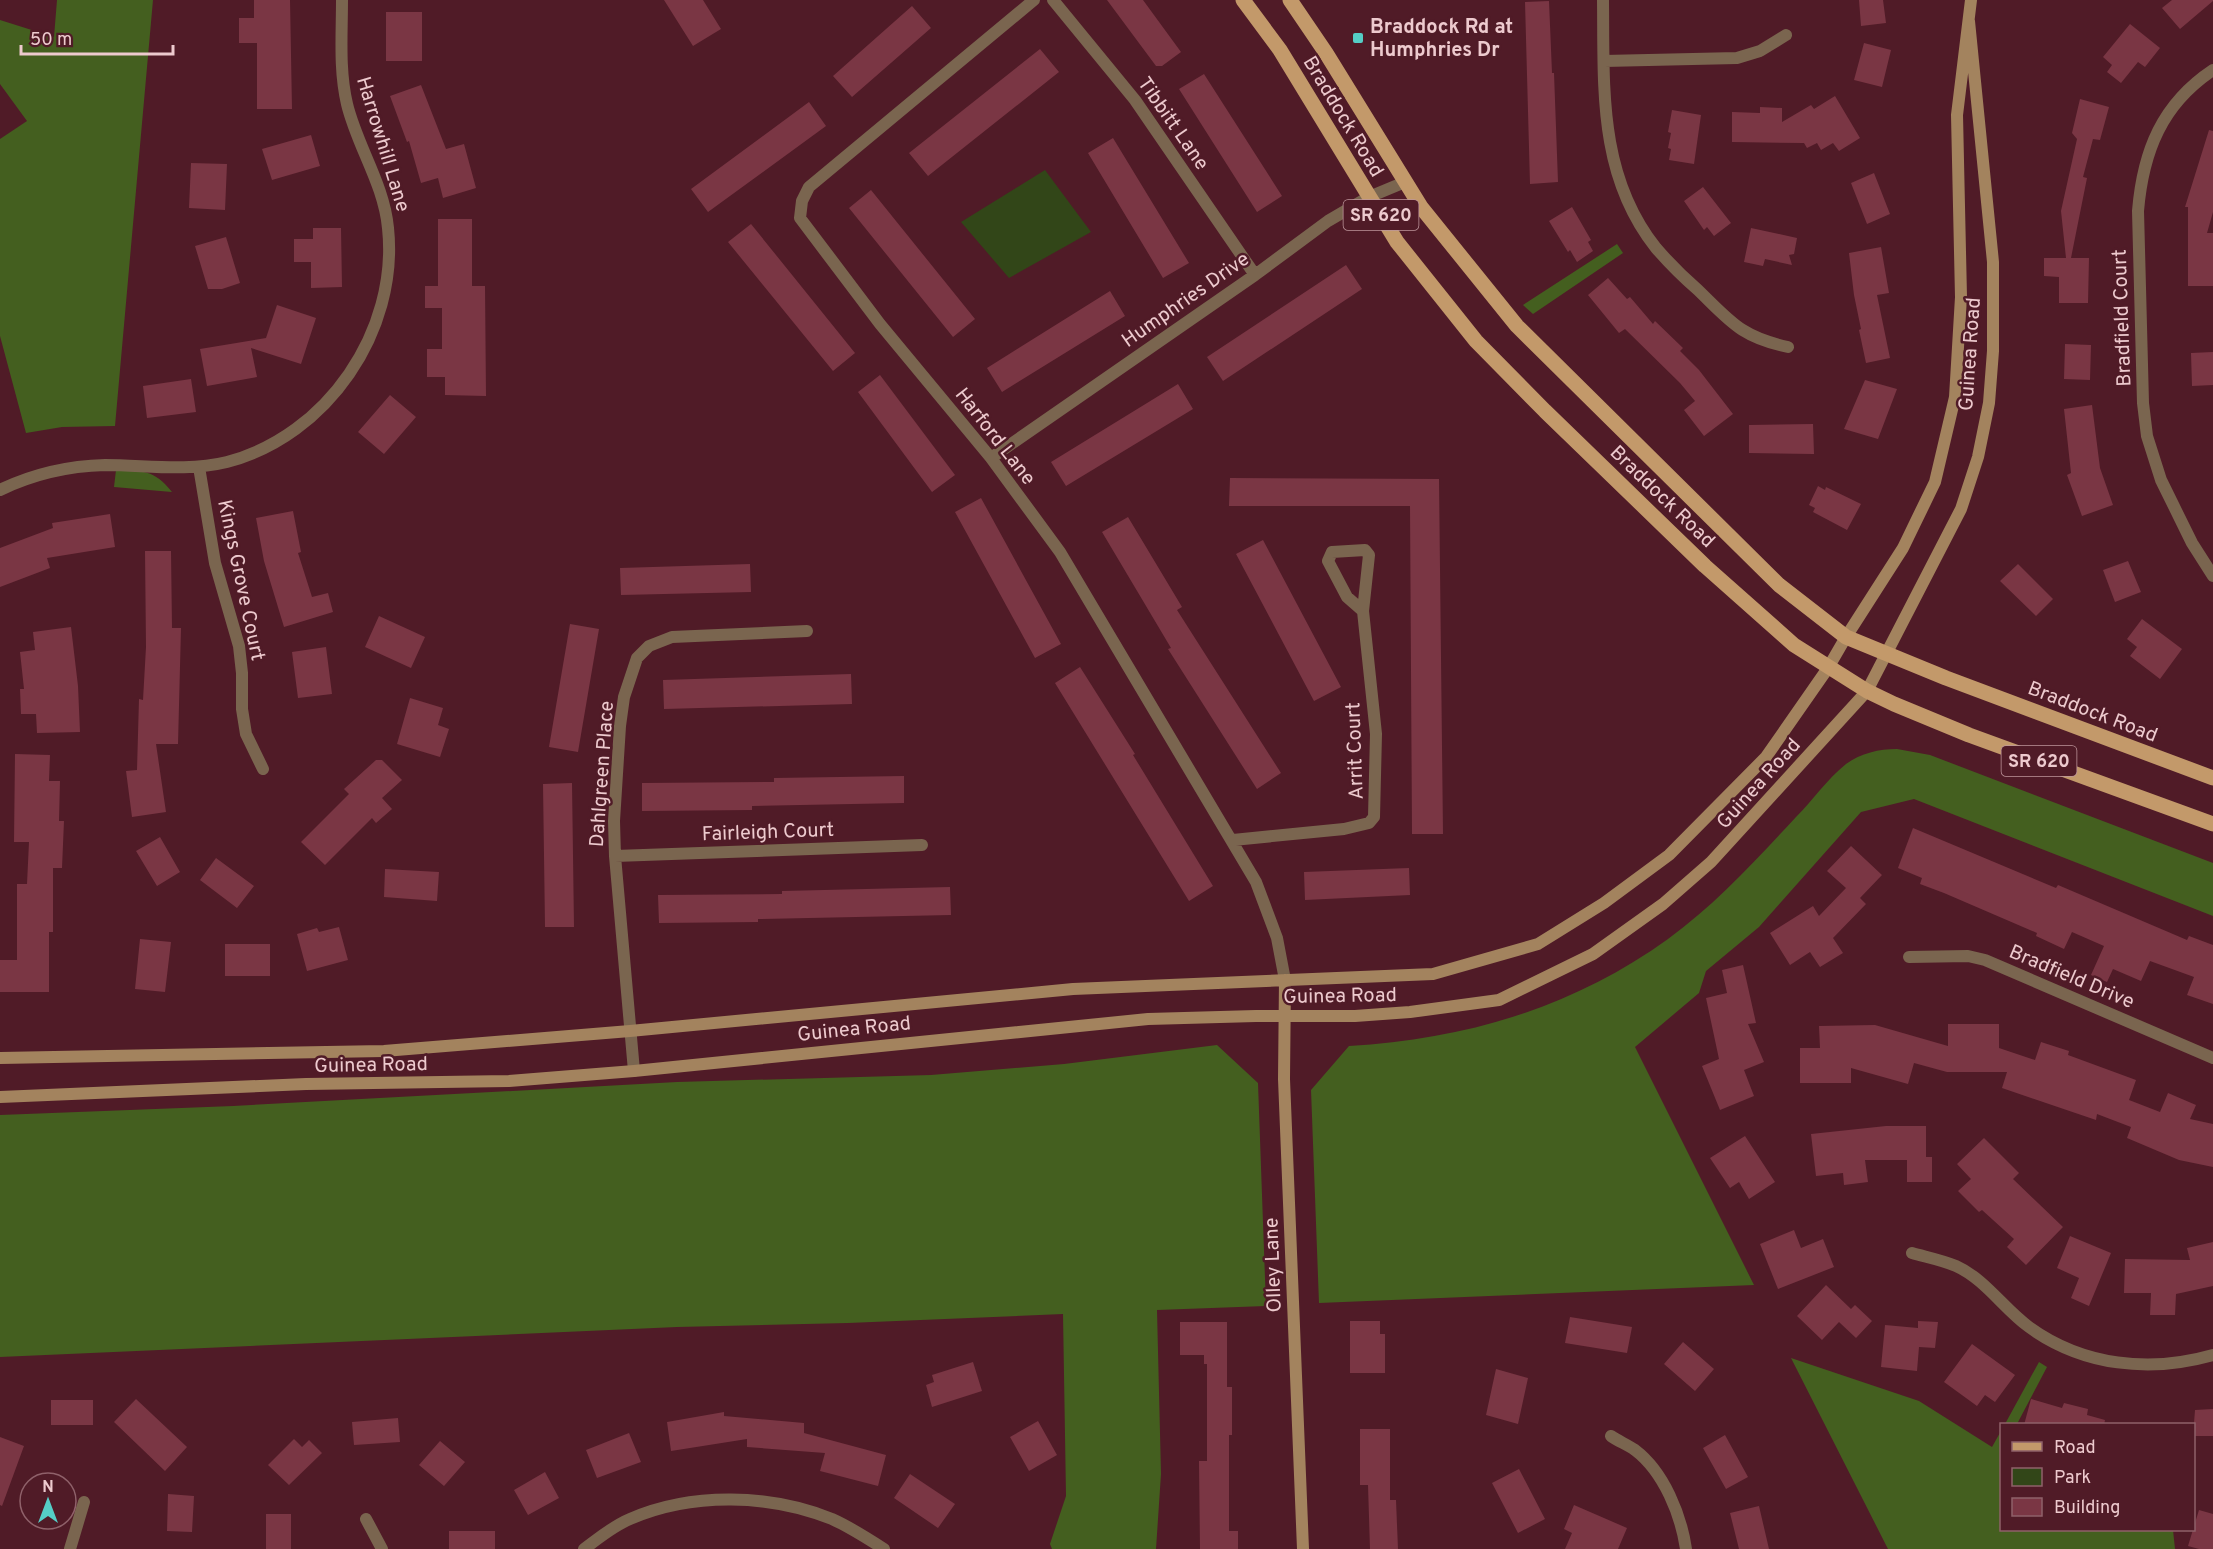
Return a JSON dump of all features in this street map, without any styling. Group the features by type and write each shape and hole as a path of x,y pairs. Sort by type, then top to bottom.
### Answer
{"main road":[{"name":"Braddock Road","path":"1243,0 1280,50 1397,242 1476,341 1705,566 1794,645 1867,691 1969,735 2213,824"},
{"name":"Braddock Road","path":"1290,0 1326,53 1421,207 1517,326 1779,585 1846,637 2213,778"},
{"name":"Guinea Road","path":"0,1058 384,1051 630,1031 1073,989 1433,974 1538,944 1604,903 1670,855 1766,757 1828,668 1903,548 1935,482 1955,397 1961,297 1957,115 1971,0"},
{"name":"Guinea Road","path":"0,1097 306,1084 509,1081 634,1071 1148,1019 1355,1016 1410,1012 1499,1000 1593,954 1663,904 1712,862 1867,691 1960,509 1978,457 1989,403 1993,351 1993,262 1969,21"},
{"name":"Olley Lane","path":"1285,980 1284,1079 1303,1549"}],"street":[{"name":"Harrowhill Lane","path":"0,490 41,474 69,468 104,465 199,467 228,461 254,452 294,430 314,415 347,378 371,337 379,317 389,271 388,228 375,177 347,105 341,67 342,0"},
{"name":"Harford Lane","path":"1034,0 809,187 802,201 801,218 880,324 991,458 1060,552 1233,840 1260,893 1277,938 1285,980"},
{"name":"Tibbitt Lane","path":"1053,0 1135,100 1255,275"},
{"path":"1604,0 1606,113 1613,161 1626,199 1643,230 1670,264 1733,325 1763,342 1788,347"},
{"path":"1604,61 1737,57 1760,51 1785,35"},
{"name":"Bradfield Court","path":"2213,70 2189,89 2172,108 2157,132 2147,155 2140,182 2138,211 2143,403 2147,436 2161,480 2192,543 2213,576"},
{"name":"Humphries Drive","path":"991,458 1255,275 1328,221 1369,197 1405,182"},
{"name":"Kings Grove Court","path":"199,467 215,563 239,646 242,709 246,734 263,769"},
{"name":"Arrit Court","path":"1233,840 1344,829 1369,824 1374,817 1376,734 1363,611 1369,555 1365,550 1359,549 1332,552 1328,561 1347,597 1363,611"},
{"name":"Dahlgreen Place","path":"634,1071 614,821 620,726 624,698 637,658 649,646 672,637 807,631"},
{"name":"Fairleigh Court","path":"615,856 922,845"},
{"name":"Bradfield Drive","path":"1909,957 1968,956 1985,960 2213,1059"},
{"path":"1912,1253 1956,1266 1980,1283 2030,1328 2057,1344 2087,1356 2122,1364 2157,1365 2213,1355"},
{"path":"1611,1436 1635,1450 1652,1468 1665,1487 1675,1510 1686,1549"},
{"path":"584,1549 611,1529 648,1512 678,1505 729,1500 769,1503 811,1512 858,1532 884,1549"},
{"path":"70,1549 84,1502"},
{"path":"366,1519 382,1549"}],"green space":[{"path":"57,0 153,0 115,426 62,427 26,433 0,336 0,139 27,121 0,84 0,20 54,37"},
{"path":"1045,170 1091,232 1009,278 961,222"},
{"path":"1617,244 1623,253 1533,314 1523,305"},
{"path":"116,470 140,471 153,475 172,492 114,487"},
{"path":"1897,749 1930,755 2213,863 2213,916 1914,799 1861,812 1759,927 1706,971 1699,993 1635,1047 1754,1285 1319,1303 1311,1090 1349,1046 1435,1036 1476,1027 1516,1016 1594,984 1632,963 1668,939 1703,911 1751,865 1846,764 1870,752"},
{"path":"1217,1045 1258,1083 1266,1306 1157,1310 1161,1474 1156,1549 1052,1549 1050,1544 1066,1496 1063,1314 677,1327 0,1357 0,1115 233,1106 677,1082 931,1075 1064,1064"},
{"path":"1791,1358 1919,1401 1992,1447 2000,1433 2000,1531 2173,1531 2175,1549 1888,1549"},
{"path":"2039,1362 2047,1367 2018,1423 2006,1423"}],"building":[{"path":"254,0 290,0 292,109 257,109 257,43 239,43 239,18 254,18"},
{"path":"664,0 703,0 721,29 693,46"},
{"path":"1107,0 1143,0 1181,52 1162,66 1156,66"},
{"path":"1859,0 1883,0 1886,23 1861,26"},
{"path":"2172,0 2213,1 2180,29 2162,8"},
{"path":"1549,1 1558,182 1530,184 1525,2"},
{"path":"912,6 931,28 852,97 833,76"},
{"path":"386,12 422,12 422,61 386,61"},
{"path":"2130,24 2160,48 2145,67 2138,62 2121,83 2107,72 2112,65 2103,57"},
{"path":"1864,43 1891,50 1882,87 1854,80"},
{"path":"1040,49 1059,72 928,176 909,153"},
{"path":"1204,74 1282,196 1257,212 1179,89"},
{"path":"421,85 446,149 464,144 476,188 443,198 438,178 421,183 409,141 407,142 390,96"},
{"path":"1835,96 1860,138 1839,151 1833,143 1821,150 1817,143 1807,148 1804,143 1732,142 1732,112 1760,113 1760,107 1782,108 1782,122 1811,105 1814,109"},
{"path":"2080,99 2109,107 2100,140 2093,139 2083,177 2087,178 2071,258 2089,258 2088,303 2059,303 2059,277 2044,276 2044,258 2066,258 2061,211 2077,139 2072,133"},
{"path":"809,102 826,126 708,212 691,189"},
{"path":"1672,110 1701,115 1694,164 1669,160 1671,149 1668,148 1671,133 1668,132"},
{"path":"2209,130 2213,131 2213,212 2207,233 2213,233 2213,286 2188,286 2188,207 2185,207"},
{"path":"311,135 320,166 272,180 262,149"},
{"path":"1113,138 1189,263 1163,278 1088,153"},
{"path":"191,163 227,164 225,210 189,208"},
{"path":"1874,173 1890,214 1867,224 1851,183"},
{"path":"1703,187 1731,223 1714,236 1707,227 1704,230 1684,201"},
{"path":"871,190 975,319 953,337 849,208"},
{"path":"1572,207 1591,240 1588,242 1593,251 1577,262 1549,221"},
{"path":"438,219 472,219 472,286 485,286 486,396 445,395 445,377 427,377 427,349 442,349 442,308 425,308 425,286 438,286"},
{"path":"751,224 855,353 833,371 728,242"},
{"path":"313,228 341,228 342,287 311,288 311,262 294,262 294,239 313,239"},
{"path":"1751,228 1797,238 1794,254 1789,255 1792,265 1765,259 1763,266 1744,262"},
{"path":"226,237 240,283 222,289 208,289 195,246"},
{"path":"1881,247 1889,293 1877,295 1890,358 1866,363 1859,330 1861,329 1849,253"},
{"path":"1346,265 1362,289 1223,381 1207,357"},
{"path":"1608,278 1627,299 1630,297 1653,324 1655,321 1683,348 1680,351 1699,370 1733,414 1704,436 1684,410 1695,401 1625,329 1619,333 1588,295"},
{"path":"1110,291 1125,316 1002,392 987,368"},
{"path":"277,305 316,318 301,364 251,348 257,377 207,386 200,349 266,338"},
{"path":"2065,344 2091,345 2090,380 2064,379"},
{"path":"2213,352 2213,385 2192,386 2191,353"},
{"path":"880,375 955,475 932,492 858,392"},
{"path":"191,379 196,412 147,418 143,386"},
{"path":"1865,380 1897,389 1878,439 1844,429"},
{"path":"1178,384 1193,409 1066,486 1051,462"},
{"path":"390,395 416,417 384,454 358,432"},
{"path":"2092,405 2100,468 2113,505 2082,516 2067,475 2071,473 2064,409"},
{"path":"1813,424 1814,454 1749,453 1749,425"},
{"path":"1230,478 1439,479 1443,834 1412,834 1410,506 1229,506"},
{"path":"1818,486 1825,490 1826,487 1861,504 1847,530 1813,512 1815,508 1809,505"},
{"path":"981,498 1061,644 1035,658 955,512"},
{"path":"293,511 301,552 298,553 312,597 328,593 333,612 284,627 264,561 256,518"},
{"path":"110,514 115,547 47,558 50,568 0,587 0,548 53,528 52,523"},
{"path":"1128,517 1182,607 1177,610 1281,773 1257,789 1168,649 1171,648 1102,532"},
{"path":"1263,540 1341,687 1314,701 1236,554"},
{"path":"145,551 171,551 172,628 181,628 178,744 156,744 166,812 132,817 126,771 137,770 139,699 143,700 146,647"},
{"path":"2128,561 2141,592 2115,602 2103,570"},
{"path":"750,564 751,592 621,595 620,568"},
{"path":"2018,564 2053,599 2036,616 2000,581"},
{"path":"379,616 425,637 411,668 365,647"},
{"path":"2142,619 2182,649 2160,679 2130,656 2137,647 2127,639"},
{"path":"570,624 599,629 578,752 549,747"},
{"path":"71,627 78,686 80,732 37,733 36,714 21,714 20,689 24,689 20,652 35,650 33,632"},
{"path":"326,647 332,694 298,698 292,652"},
{"path":"1080,667 1135,754 1133,755 1213,886 1189,901 1055,683"},
{"path":"851,674 852,704 664,709 663,680"},
{"path":"410,698 443,708 438,725 449,729 440,757 397,744"},
{"path":"15,754 50,755 49,781 60,781 59,821 64,821 62,868 53,868 53,932 49,932 49,992 0,992 0,960 17,960 17,884 27,884 29,842 14,842"},
{"path":"376,760 382,760 402,780 382,798 392,809 376,823 372,818 325,865 301,842 349,794 344,789"},
{"path":"904,776 904,803 752,806 752,810 642,811 642,783 774,782 774,778"},
{"path":"572,783 574,927 545,927 543,784"},
{"path":"1913,828 2056,888 2058,885 2187,940 2189,936 2213,945 2213,1004 2187,995 2194,977 2150,961 2141,981 2113,969 2107,982 2091,975 2104,946 2072,932 2064,949 2036,936 2037,933 1920,884 1922,878 1898,868"},
{"path":"160,837 180,872 157,886 136,851"},
{"path":"1851,846 1882,875 1860,898 1866,904 1833,938 1843,953 1820,967 1810,952 1790,965 1770,933 1813,906 1819,916 1846,888 1827,871"},
{"path":"216,858 254,886 237,908 200,880"},
{"path":"1409,868 1410,895 1305,900 1304,872"},
{"path":"385,869 439,872 437,901 384,897"},
{"path":"950,887 951,915 659,923 658,895 782,894 782,891"},
{"path":"339,927 348,960 307,971 297,934 317,928 319,932"},
{"path":"140,939 171,942 165,992 135,989"},
{"path":"225,944 270,944 270,976 225,976"},
{"path":"1743,965 1756,1023 1748,1024 1764,1062 1744,1070 1754,1096 1720,1110 1702,1066 1719,1059 1706,998 1727,993 1722,970"},
{"path":"1948,1024 1999,1024 1999,1048 2035,1060 2041,1042 2069,1051 2068,1055 2136,1080 2129,1100 2160,1112 2168,1093 2196,1105 2190,1119 2213,1124 2213,1167 2179,1160 2127,1138 2131,1127 2097,1114 2096,1120 2002,1088 2007,1072 1947,1072 1914,1063 1908,1084 1851,1068 1851,1083 1800,1083 1800,1048 1820,1048 1819,1026 1875,1025 1948,1046"},
{"path":"1886,1126 1926,1126 1926,1157 1932,1157 1932,1182 1907,1182 1907,1160 1865,1160 1868,1182 1844,1185 1843,1173 1816,1176 1811,1134"},
{"path":"1745,1136 1775,1182 1749,1199 1739,1182 1730,1188 1710,1158"},
{"path":"1984,1138 2019,1173 2013,1179 2063,1227 2026,1265 2007,1247 2014,1239 1982,1210 1979,1212 1958,1191 1971,1179 1957,1164"},
{"path":"1794,1230 1801,1248 1823,1239 1834,1267 1778,1289 1760,1244"},
{"path":"2070,1236 2111,1253 2089,1306 2071,1298 2079,1278 2057,1268"},
{"path":"2213,1242 2213,1286 2176,1294 2175,1315 2150,1315 2151,1293 2124,1293 2125,1259 2190,1260 2187,1248"},
{"path":"1826,1285 1851,1309 1855,1305 1872,1321 1856,1338 1839,1322 1822,1340 1797,1316"},
{"path":"1570,1317 1632,1327 1627,1353 1565,1343"},
{"path":"1350,1321 1380,1321 1380,1334 1385,1334 1385,1373 1350,1373"},
{"path":"1918,1321 1938,1322 1935,1348 1919,1347 1917,1371 1881,1367 1885,1325 1918,1328"},
{"path":"1180,1322 1227,1322 1227,1387 1232,1387 1232,1435 1229,1435 1229,1531 1238,1531 1238,1549 1200,1549 1199,1461 1207,1461 1207,1364 1204,1364 1204,1355 1180,1355"},
{"path":"1683,1342 1714,1369 1695,1391 1664,1364"},
{"path":"1972,1344 2015,1375 1995,1402 1985,1395 1977,1406 1944,1382"},
{"path":"973,1362 982,1391 932,1407 926,1385 934,1382 932,1375"},
{"path":"1496,1369 1528,1378 1518,1424 1486,1415"},
{"path":"136,1399 187,1447 165,1471 114,1422"},
{"path":"2031,1399 2062,1408 2064,1403 2088,1409 2087,1415 2105,1420 2104,1423 2025,1423"},
{"path":"51,1400 93,1400 93,1425 51,1425"},
{"path":"2213,1409 2213,1436 2195,1436 2195,1410"},
{"path":"724,1412 724,1416 804,1423 804,1433 886,1455 878,1486 820,1471 825,1453 747,1447 747,1439 671,1451 667,1422"},
{"path":"398,1418 400,1442 354,1445 352,1422"},
{"path":"1038,1421 1057,1455 1029,1471 1010,1437"},
{"path":"1360,1429 1390,1429 1390,1500 1396,1500 1398,1549 1370,1549 1368,1485 1360,1485"},
{"path":"629,1433 641,1462 597,1478 586,1450"},
{"path":"1725,1435 1748,1477 1726,1489 1703,1448"},
{"path":"0,1437 24,1446 2,1506 0,1505"},
{"path":"294,1439 302,1447 309,1440 322,1453 289,1485 268,1465"},
{"path":"440,1441 465,1462 444,1486 419,1465"},
{"path":"1519,1469 1545,1519 1518,1533 1492,1483"},
{"path":"545,1472 559,1498 528,1515 514,1490"},
{"path":"910,1474 955,1504 938,1528 894,1498"},
{"path":"168,1494 194,1496 192,1532 167,1531"},
{"path":"1574,1505 1627,1528 1618,1549 1565,1549 1572,1533 1564,1529"},
{"path":"1759,1506 1769,1549 1739,1549 1730,1513"},
{"path":"2199,1510 2213,1514 2213,1549 2188,1546 2193,1531 2195,1531"},
{"path":"266,1514 291,1514 291,1549 266,1549"},
{"path":"449,1531 495,1531 495,1549 449,1549"}],"place":[{"name":"Braddock Rd at Humphries Dr","path":"1358,38"}]}
